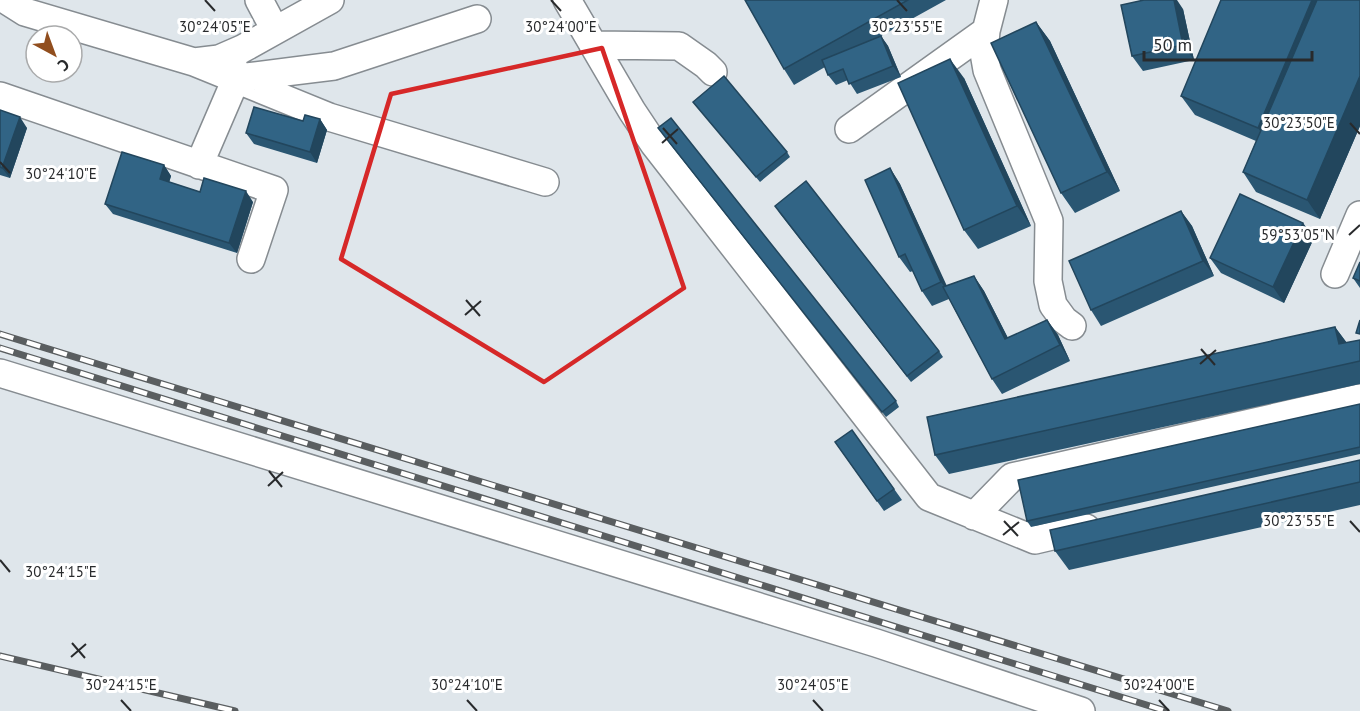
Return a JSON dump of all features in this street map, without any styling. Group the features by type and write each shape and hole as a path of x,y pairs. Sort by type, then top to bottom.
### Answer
{"street":[{"path":"6,0 25,12 194,62 329,117 545,183"},
{"path":"259,0 275,30"},
{"path":"194,62 219,59 242,49 330,0"},
{"path":"567,0 654,144 929,497 1035,540 1105,524"},
{"path":"994,0 986,31 984,53 987,70 1049,221 1048,281 1053,305 1064,320 1072,326"},
{"path":"236,79 334,66 477,19"},
{"path":"849,129 986,31"},
{"path":"593,45 679,46 706,64 713,72"},
{"path":"199,165 236,79 232,69 234,60 242,49"},
{"path":"0,96 274,190 251,259"},
{"path":"1335,274 1360,215"},
{"path":"0,373 876,643 1081,711"},
{"path":"974,516 1012,477 1360,398"}],"highlighted area":[{"path":"602,48 684,288 544,382 341,259 391,94"}],"building":[{"path":"745,0 908,0 784,69"},
{"path":"1144,0 1174,0 1183,45 1132,56 1121,5"},
{"path":"1221,0 1312,0 1258,128 1181,96"},
{"path":"1317,0 1360,0 1360,76 1307,200 1243,172"},
{"path":"1036,22 1107,172 1061,193 991,43"},
{"path":"881,36 893,66 849,84 843,69 828,75 822,60"},
{"path":"950,59 1017,206 964,230 898,83"},
{"path":"724,76 787,152 756,177 693,102"},
{"path":"254,107 303,121 305,115 320,119 310,152 246,133"},
{"path":"0,110 20,117 2,168 0,167"},
{"path":"671,118 896,401 882,412 658,128"},
{"path":"122,152 164,165 160,179 200,192 204,178 246,191 229,243 105,204"},
{"path":"890,168 941,282 922,291 905,254 899,257 865,180"},
{"path":"806,181 939,351 907,376 775,206"},
{"path":"1240,194 1303,223 1273,287 1210,258"},
{"path":"1181,211 1203,261 1091,310 1069,261"},
{"path":"1360,262 1360,281 1353,278"},
{"path":"974,276 1005,339 1047,320 1060,345 992,379 943,287"},
{"path":"1360,320 1360,334 1356,333"},
{"path":"1335,327 1339,344 1360,340 1360,361 935,455 927,417"},
{"path":"1360,404 1360,447 1027,521 1018,480"},
{"path":"852,430 894,489 877,501 835,442"},
{"path":"1360,460 1360,482 1055,551 1050,530"}],"railway":[{"path":"0,334 1228,711"},
{"path":"0,348 1166,711"},
{"path":"0,656 235,711"}]}
